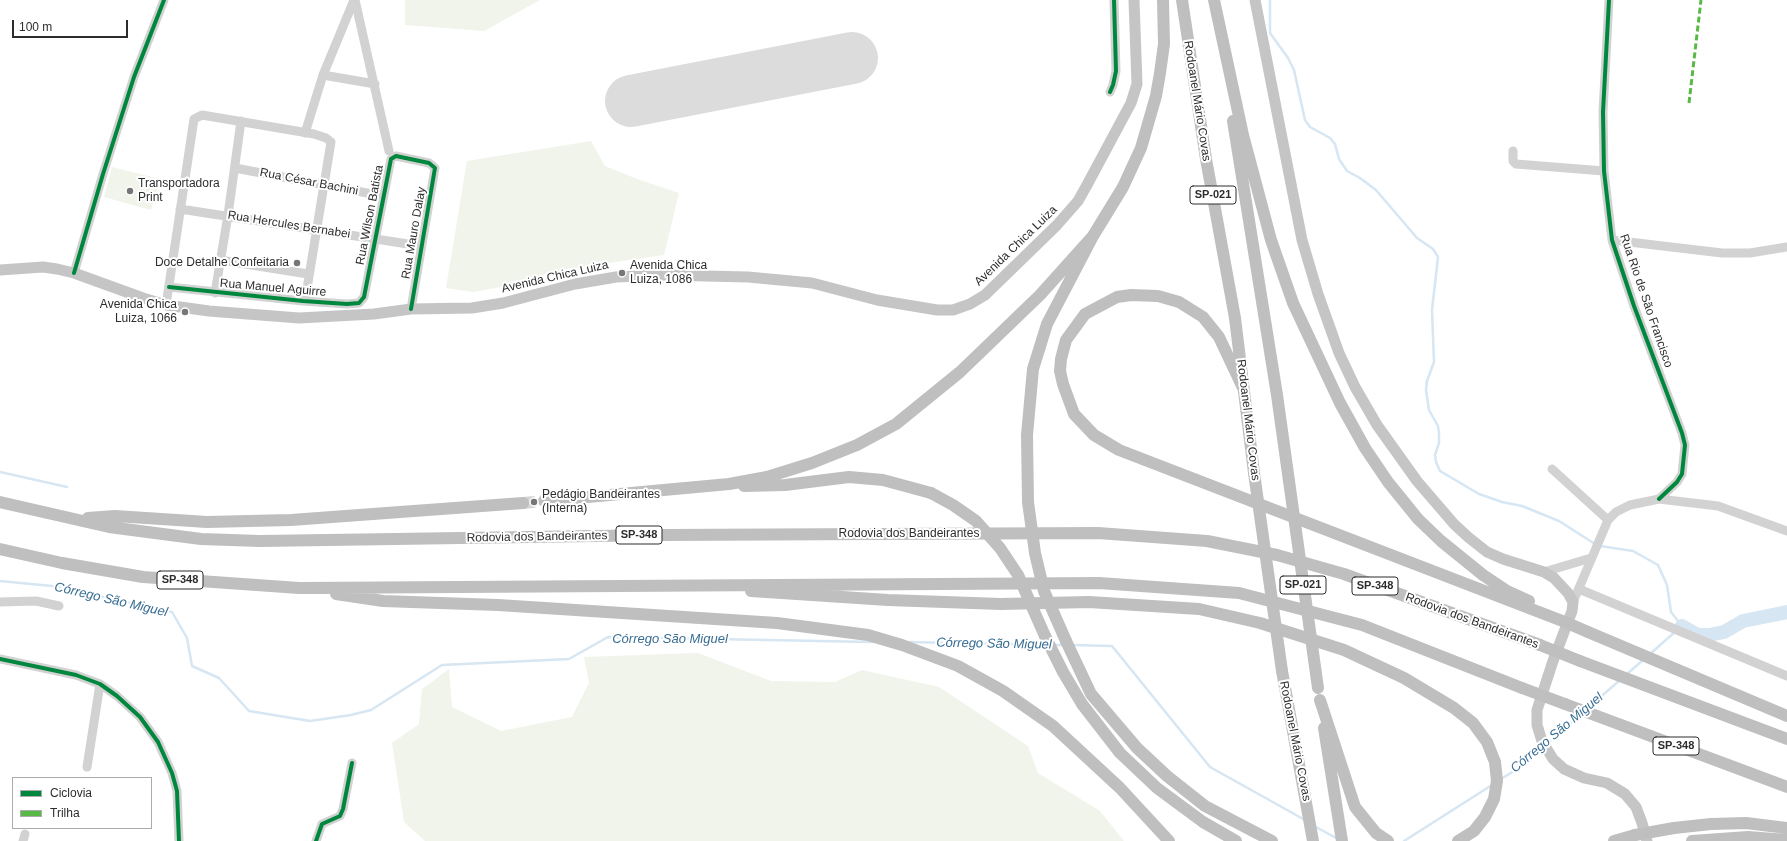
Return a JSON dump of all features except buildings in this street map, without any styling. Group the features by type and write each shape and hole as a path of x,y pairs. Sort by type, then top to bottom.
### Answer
{"highway":[{"path":"1163,0 1164,44 1160,73 1141,148 1123,187 1093,236 1048,324 1033,369 1027,435 1028,502 1035,553 1044,591 1091,694 1137,748 1167,776 1205,806 1272,841"},
{"name":"Rodoanel Mário Covas","path":"1182,0 1206,158 1235,318 1254,473 1282,671 1313,841"},
{"path":"1214,0 1245,142 1271,240 1298,315 1340,403 1365,448 1388,482 1418,519 1441,541 1483,575 1507,590 1565,622 1787,716"},
{"name":"SP-021","path":"1214,0 1277,395 1318,688 1342,841"},
{"path":"544,501 729,484 767,477 812,463 857,445 896,424 930,398 988,346 1040,296 1093,236"},
{"path":"1244,390 1219,337 1203,317 1179,302 1158,296 1131,295 1117,297 1085,314 1066,340 1061,359 1060,371 1063,384 1074,414 1094,434 1119,450 1549,614"},
{"path":"729,484 753,487 849,477 883,480 931,493 954,505 976,521 1000,548 1018,575 1063,672 1082,704 1120,753 1157,788 1202,822 1236,841"},
{"name":"Rodovia dos Bandeirantes","path":"0,502 109,527 201,539 260,542 662,535 1098,532 1199,541 1277,555 1344,574 1540,645 1787,739"},
{"path":"73,519 115,516 207,522 291,520 523,502"},
{"name":"SP-348","path":"0,549 62,563 143,577 299,588 1099,583 1239,593 1362,625 1522,688 1787,788"},
{"path":"663,585 888,600 1001,604 1097,602 1199,609 1268,626 1344,650 1404,678 1454,708 1473,723 1487,742 1495,762 1497,781 1494,799 1485,817 1474,831 1458,841"},
{"path":"299,588 383,601 498,605 777,623 868,635 902,645 958,666 1003,691 1053,726 1120,788 1169,841"},
{"path":"1320,700 1356,807 1376,834 1388,841"},
{"path":"1614,841 1635,835 1674,828 1711,824 1746,823 1787,828"},
{"path":"1692,841 1748,837 1787,840"}],"main road":[{"name":"Avenida Chica Luiza","path":"0,270 43,267 74,272 166,305 209,312 299,318 374,314 411,309 472,308 503,303 575,284 616,277 663,275 748,277 812,283 857,296 937,310 953,310 970,304 985,295 1068,214 1087,185 1128,110 1135,94 1138,76 1134,0"},
{"path":"1255,0 1302,240 1332,335 1356,387 1377,425 1417,481 1468,538 1487,552 1503,560 1544,572 1563,586 1573,602 1572,611 1553,661 1537,710 1537,725 1542,741 1553,759 1564,769 1584,778 1607,783 1625,794 1636,807 1642,822 1646,841"}],"street":[{"path":"74,272 102,174 134,77 164,0"},
{"path":"305,133 322,75 355,0"},
{"name":"Rua Wilson Batista","path":"355,0 389,151"},
{"path":"1110,92 1116,71 1114,0"},
{"name":"Rua Rio de São Francisco","path":"1609,0 1603,112 1604,171 1612,240 1634,306 1682,433 1685,446 1682,474 1677,482 1659,499"},
{"path":"322,75 375,84"},
{"path":"166,305 194,119 198,115 305,133 326,138 331,142 332,146 308,274 305,301"},
{"path":"215,293 241,122"},
{"path":"1513,151 1513,161 1516,164 1604,171"},
{"name":"Rua Wilson Batista","path":"366,289 374,239 391,159 396,156 429,163"},
{"name":"Rua Mauro Dalay","path":"411,309 435,174 435,168 429,163"},
{"name":"Rua César Bachini","path":"235,168 383,196"},
{"name":"Rua Hercules Bernabei","path":"180,209 228,215 317,231 421,246"},
{"path":"1612,240 1722,253 1750,253 1787,247"},
{"path":"220,260 308,274"},
{"name":"Rua Manuel Aguirre","path":"169,287 215,293 347,304 359,304 362,301 366,289"},
{"path":"1552,469 1608,520"},
{"path":"1573,602 1608,520 1616,512 1630,505 1659,499 1718,506 1787,531"},
{"path":"1544,572 1591,558"},
{"path":"1579,589 1787,676"},
{"path":"0,602 36,601 59,606"},
{"path":"0,659 76,675 100,684 117,696 140,717 151,731 165,754 177,791 179,841"},
{"path":"87,767 100,684"},
{"path":"316,841 322,824 327,820 334,820 342,812 352,762"}],"shaded area":[{"path":"405,0 540,0 484,31 405,25"},
{"path":"591,141 605,166 637,179 679,193 664,255 554,271 512,285 473,292 446,288 467,161"},
{"path":"112,167 160,179 151,210 104,197"},
{"path":"698,653 771,681 835,682 862,670 939,687 1028,746 1038,773 1100,811 1124,841 425,841 404,822 392,743 419,724 422,689 449,669 452,707 501,731 572,717 589,683 584,657"}],"waterway":[{"path":"1270,0 1270,33 1288,58 1294,70 1305,120 1310,127 1330,138 1335,144 1339,159 1347,171 1360,178 1376,190 1417,238 1433,249 1438,257 1432,310 1434,362 1427,381 1426,390 1429,410 1438,426 1439,443 1435,455 1440,471 1479,494 1502,502 1522,506 1559,521 1595,544"},
{"path":"0,472 67,487"},
{"path":"1600,546 1633,551 1658,565 1667,585 1671,612 1682,626 1680,628"},
{"name":"Córrego São Miguel","path":"0,581 52,586 172,612 187,638 192,666 219,678 249,711 310,721 351,715 371,710 442,665 569,659 608,637 872,642"},
{"path":"1682,626 1698,635 1709,635 1724,632 1743,621 1787,612"},
{"name":"Córrego São Miguel","path":"1650,654 1676,631"},
{"name":"Córrego São Miguel","path":"909,642 1044,645"},
{"name":"Córrego São Miguel","path":"1053,645 1064,645"},
{"name":"Córrego São Miguel","path":"1071,645 1112,646 1210,767 1305,820"},
{"name":"Córrego São Miguel","path":"1627,674 1643,660"},
{"name":"Córrego São Miguel","path":"1588,708 1620,680"},
{"name":"Córrego São Miguel","path":"1547,744 1581,714"},
{"name":"Córrego São Miguel","path":"1501,779 1522,766 1542,748"},
{"name":"Córrego São Miguel","path":"1404,841 1492,785"},
{"name":"Córrego São Miguel","path":"1314,826 1338,839"}],"runway":[{"path":"631,101 852,58"}],"tunnel":[{"path":"523,503 544,501"}],"marked path":[{"path":"1689,103 1701,0"}],"cycle path":[{"path":"74,273 103,174 134,77 164,0"},
{"path":"1110,92 1116,71 1114,0"},
{"path":"1609,0 1603,112 1604,171 1612,240 1634,306 1682,433 1685,445 1682,474 1677,482 1659,499"},
{"path":"169,287 303,301 347,304 359,303 364,297 391,159 396,156 429,163 435,168 411,309"},
{"path":"0,659 76,675 100,684 117,696 140,717 158,742 172,773 177,791 179,841"},
{"path":"316,841 322,824 340,816 343,809 352,763"}],"place":[{"name":"Transportadora Print","path":"130,191"},
{"name":"Doce Detalhe Confeitaria","path":"297,263"},
{"name":"Avenida Chica Luiza, 1086","path":"622,273"},
{"name":"Avenida Chica Luiza, 1066","path":"185,312"},
{"name":"Pedágio Bandeirantes (Interna)","path":"534,502"}]}
